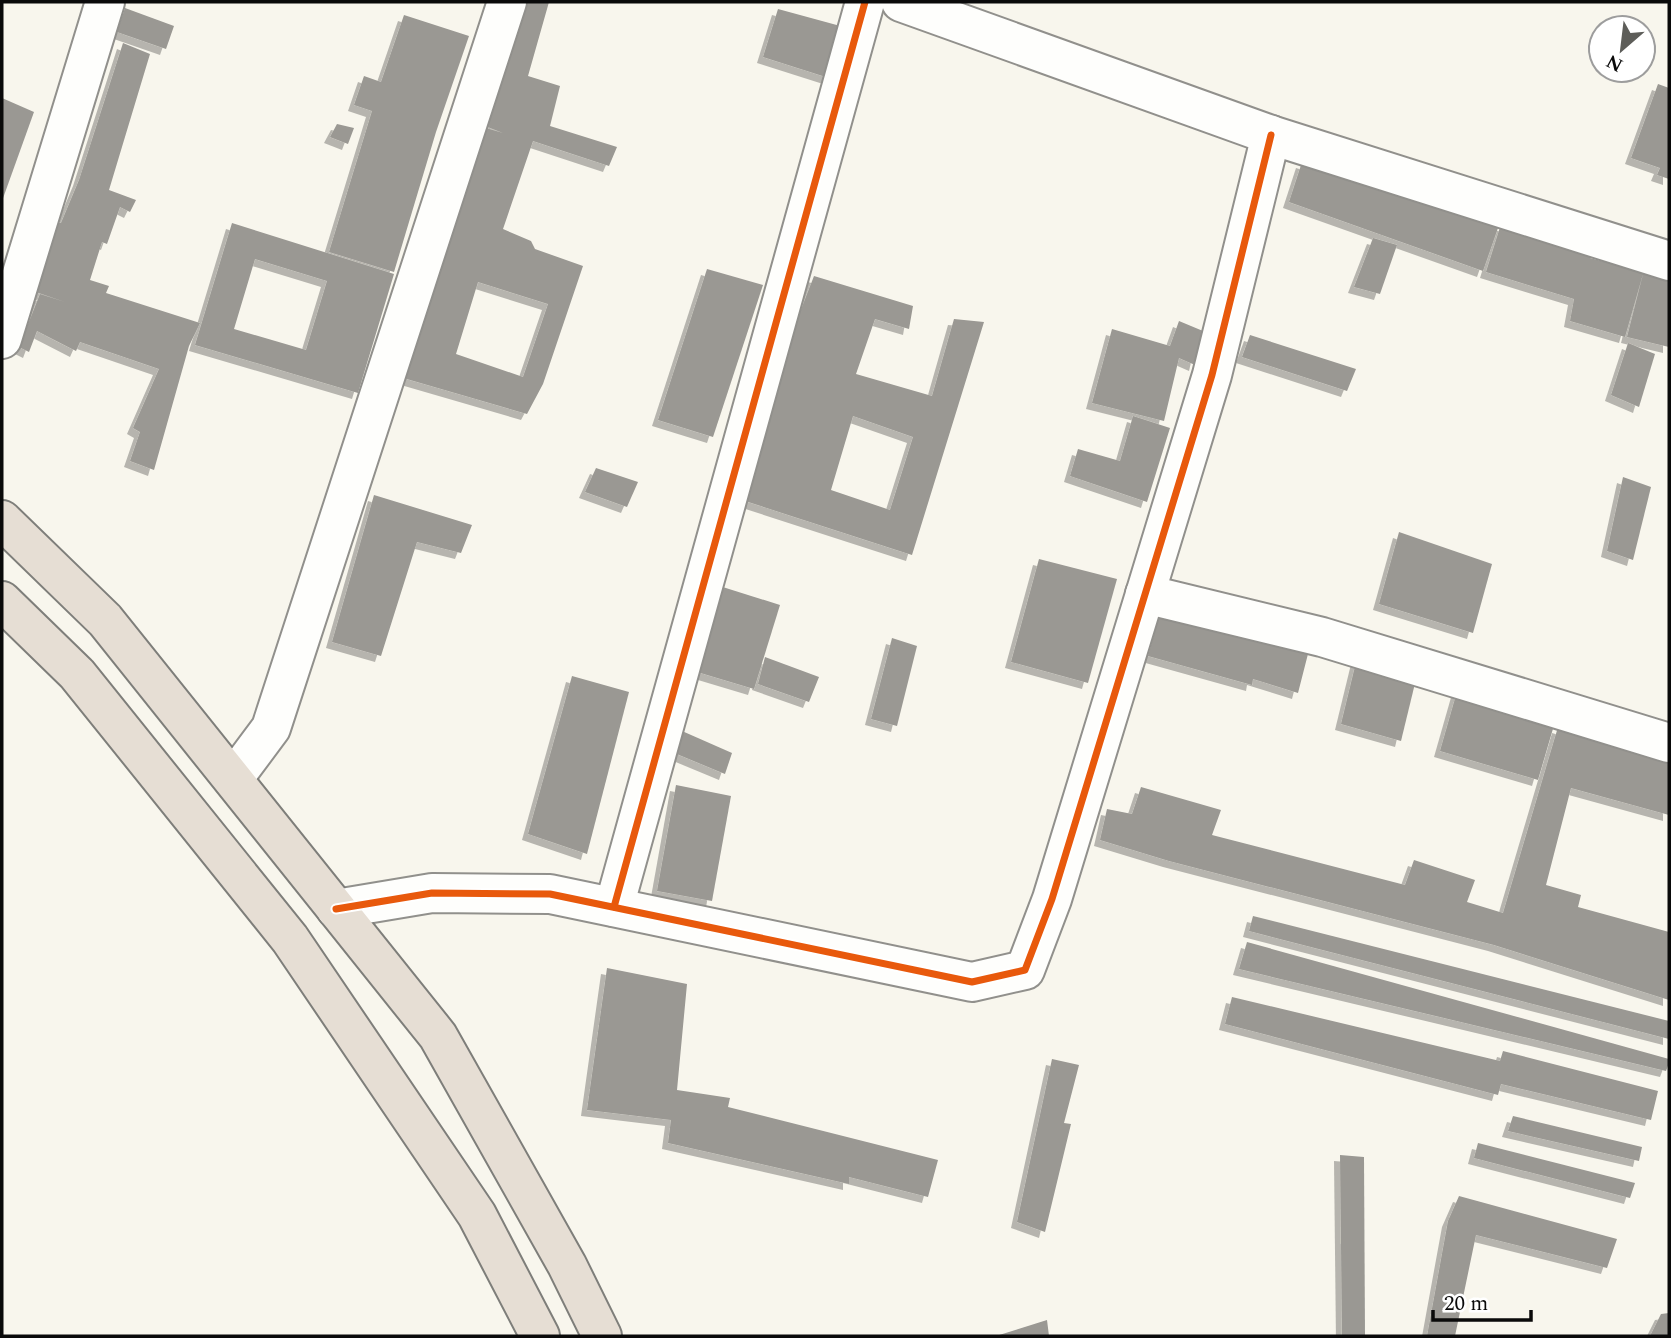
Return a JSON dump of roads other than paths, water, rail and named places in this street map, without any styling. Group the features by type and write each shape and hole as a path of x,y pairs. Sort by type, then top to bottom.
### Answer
{"highway":[{"path":"2,520 105,620 438,1036 568,1265 601,1336"},
{"path":"2,601 77,674 290,939 477,1215 540,1336"}],"street":[{"path":"2,339 105,2"},
{"path":"233,779 271,728 507,2"},
{"path":"614,907 865,2"},
{"path":"901,2 1271,135 1669,261"},
{"path":"336,909 432,893 550,894 972,982 1026,970 1052,900 1213,375 1271,135"},
{"path":"1145,593 1322,637 1669,743"}]}
